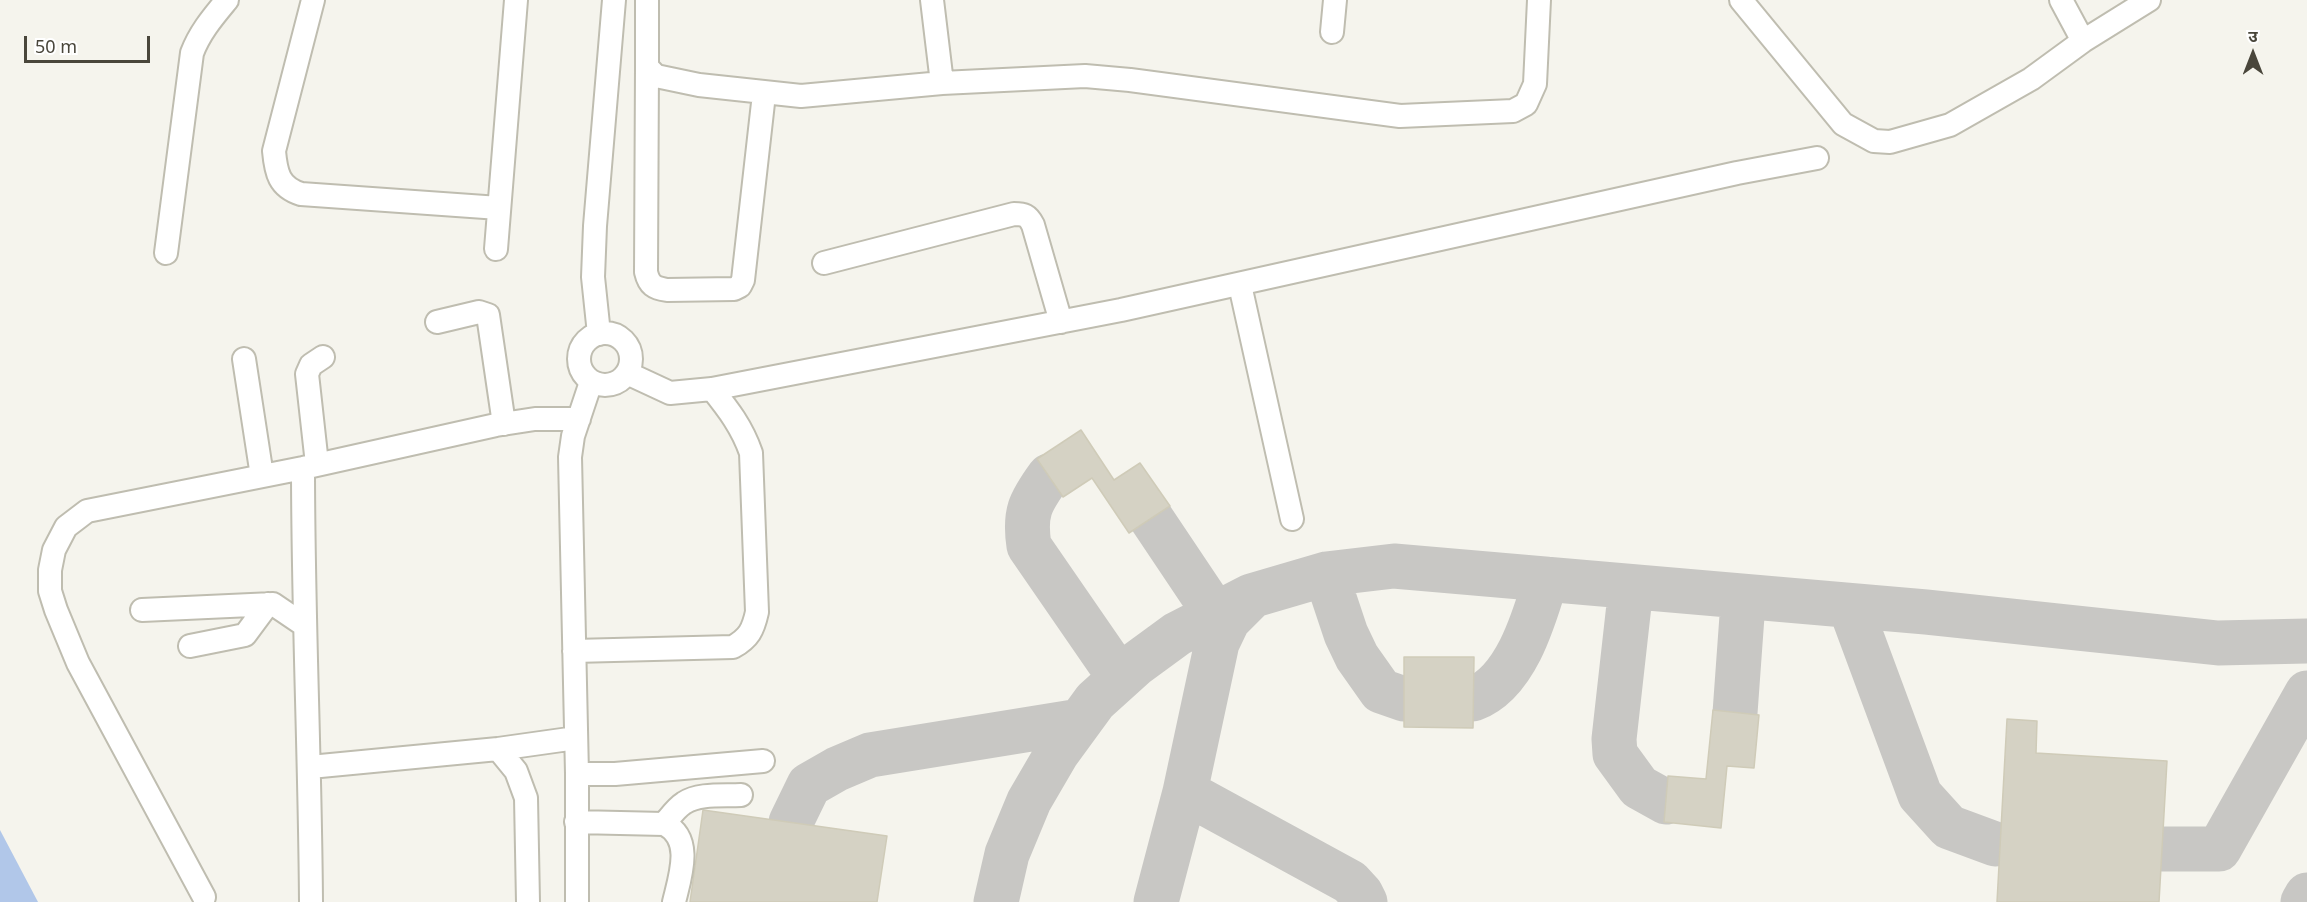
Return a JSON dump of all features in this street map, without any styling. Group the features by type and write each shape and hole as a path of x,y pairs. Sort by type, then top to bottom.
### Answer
{"street":[{"path":"166,253 192,53 196,40 227,0"},
{"path":"313,0 274,151 275,166 282,184 290,191 301,194 499,208"},
{"path":"495,249 516,0"},
{"path":"599,334 593,277 595,226 614,0"},
{"path":"647,0 646,272 650,284 656,288 667,290 734,289 743,280 764,94"},
{"path":"932,0 942,83"},
{"path":"1332,32 1335,0"},
{"path":"647,67 656,76 699,85 764,94 801,96 942,83 1085,76 1400,116 1513,111 1526,104 1535,84 1539,0"},
{"path":"1741,0 1843,124 1875,141 1890,142 1950,125 2031,79 2083,40 2149,0"},
{"path":"2061,0 2083,40"},
{"path":"627,373 670,393 712,389 1240,285 1737,172 1817,158"},
{"path":"825,263 1014,214 1022,214 1030,219 1033,225 1061,322"},
{"path":"1240,285 1292,519"},
{"path":"437,322 479,312 488,315 504,424"},
{"path":"599,334 618,337 626,344 630,353 631,363 627,373 620,381 611,385 591,382 583,375 579,365 582,346 589,338 599,334"},
{"path":"311,902 310,767 303,578 310,466 307,374 311,365 323,357"},
{"path":"244,359 262,476"},
{"path":"577,902 577,774 570,456 573,436 591,382"},
{"path":"574,651 733,647 751,634 757,612 751,453 735,417 712,389"},
{"path":"204,897 78,663 56,610 50,591 50,570 54,550 66,527 87,512 504,424 535,419 579,419"},
{"path":"190,646 245,635 271,604 303,578"},
{"path":"142,610 271,604 304,625"},
{"path":"310,767 576,738"},
{"path":"498,748 516,771 526,798 528,902"},
{"path":"577,774 615,774 763,761"},
{"path":"664,824 682,804 690,800 701,797 741,795"},
{"path":"576,822 664,824 676,832 682,847 682,865 674,902"}],"water":[{"path":"0,830 38,902 0,902"}],"building":[{"path":"1081,430 1114,480 1140,463 1170,506 1129,533 1092,478 1063,497 1037,459"},
{"path":"1404,657 1474,657 1473,728 1404,727"},
{"path":"1713,710 1759,715 1754,768 1727,766 1721,828 1664,822 1668,776 1706,779"},
{"path":"2007,719 2037,721 2036,753 2167,761 2159,902 1997,902"},
{"path":"703,810 887,836 877,902 690,902"}],"taxiway":[{"path":"1049,476 1030,508 1027,525 1029,546 1120,678"},
{"path":"1151,518 1216,615"},
{"path":"996,902 1007,854 1029,801 1057,753 1095,701 1136,664 1177,634 1251,596 1326,574 1394,566 1926,612 2218,643 2307,641"},
{"path":"1326,574 1346,634 1357,657 1381,691 1404,699"},
{"path":"1473,699 1488,691 1512,665 1529,630 1546,579"},
{"path":"1631,587 1614,739 1615,754 1639,787 1666,802"},
{"path":"1156,902 1185,792 1217,643 1228,620 1249,599"},
{"path":"1735,713 1743,602"},
{"path":"1850,606 1920,795 1949,827 1995,844"},
{"path":"2162,849 2219,849 2307,693"},
{"path":"791,822 809,785 837,769 870,755 1080,721"},
{"path":"1185,792 1350,882 1365,902"},
{"path":"2303,902 2307,895"}]}
